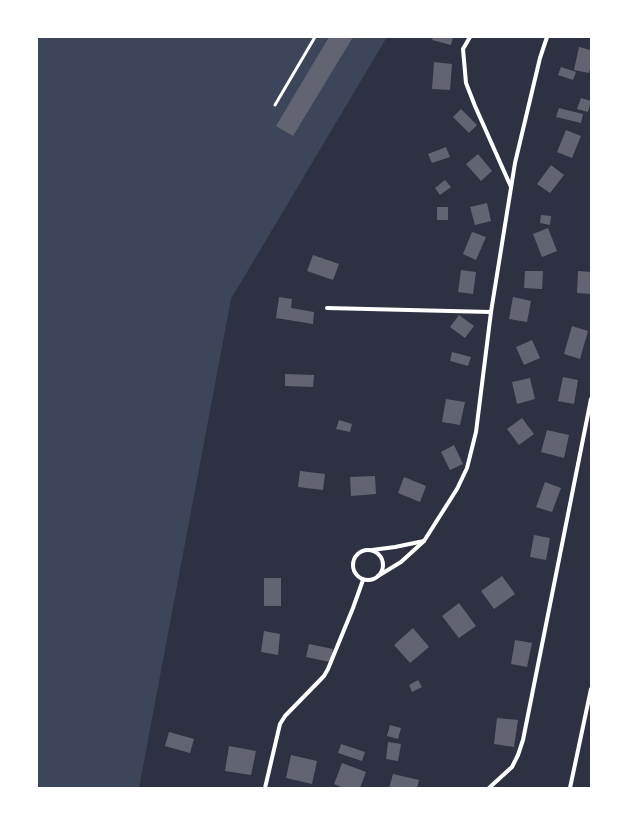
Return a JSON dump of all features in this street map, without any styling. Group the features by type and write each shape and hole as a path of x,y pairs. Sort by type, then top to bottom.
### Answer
{"street":[{"path":"470,37 463,49 466,83 511,187"},
{"path":"424,541 395,547 364,550 357,554 353,560 353,568 356,575 363,580 371,580 401,562 424,541 457,489 467,468 476,432 491,312 515,163 538,66 547,37"},
{"path":"327,308 491,312"},
{"path":"489,788 512,767 518,756 523,740 591,399"},
{"path":"372,550 379,554 383,562 382,569 378,576"},
{"path":"265,788 280,724 285,716 324,676 353,608 363,580"},
{"path":"570,788 591,689"}],"lane":[{"path":"275,105 315,37"}],"shaded area":[{"path":"37,37 387,37 231,299 139,788 37,788"}],"building":[{"path":"329,37 353,37 293,136 276,126"},
{"path":"433,37 453,37 451,45 432,40"},
{"path":"579,47 591,50 591,65 589,73 574,70"},
{"path":"434,62 452,64 450,90 432,89"},
{"path":"561,67 576,72 573,80 558,75"},
{"path":"581,98 591,101 588,112 577,109"},
{"path":"559,108 583,114 581,123 556,117"},
{"path":"461,109 477,125 469,133 453,117"},
{"path":"566,130 581,136 572,158 557,152"},
{"path":"446,147 450,157 432,163 428,154"},
{"path":"478,154 492,171 481,181 466,164"},
{"path":"551,165 564,175 550,193 537,184"},
{"path":"445,180 451,187 440,195 435,188"},
{"path":"487,203 491,221 475,225 470,207"},
{"path":"437,207 448,207 448,220 437,220"},
{"path":"541,215 551,216 550,225 540,223"},
{"path":"548,228 557,251 542,257 533,234"},
{"path":"472,232 486,237 476,260 463,254"},
{"path":"313,255 339,264 333,280 307,271"},
{"path":"461,270 476,272 473,294 458,292"},
{"path":"525,271 543,271 542,289 524,288"},
{"path":"578,271 591,272 591,294 577,293"},
{"path":"279,297 292,299 291,308 314,312 313,324 276,318"},
{"path":"513,297 531,301 527,322 509,319"},
{"path":"459,315 474,326 465,338 450,327"},
{"path":"572,326 588,331 580,359 564,354"},
{"path":"532,340 540,358 524,365 516,347"},
{"path":"452,352 471,357 468,366 450,361"},
{"path":"285,374 314,375 313,387 285,386"},
{"path":"563,377 578,380 574,404 558,401"},
{"path":"530,378 535,399 517,404 512,382"},
{"path":"446,399 465,402 460,425 442,422"},
{"path":"522,418 534,434 519,445 507,429"},
{"path":"339,420 352,424 350,432 336,429"},
{"path":"547,430 569,435 564,458 541,452"},
{"path":"454,445 463,464 450,470 441,452"},
{"path":"300,471 325,474 323,490 298,487"},
{"path":"375,476 376,494 351,496 350,477"},
{"path":"404,477 426,486 420,502 398,493"},
{"path":"545,482 561,488 552,512 536,507"},
{"path":"534,535 550,538 546,560 530,557"},
{"path":"502,576 515,594 494,609 481,591"},
{"path":"264,578 281,578 281,606 264,606"},
{"path":"459,603 476,626 459,638 442,616"},
{"path":"413,628 429,647 410,663 394,645"},
{"path":"264,631 280,634 278,655 261,652"},
{"path":"515,640 532,643 527,667 511,664"},
{"path":"309,644 333,649 330,662 306,657"},
{"path":"418,680 422,687 412,692 409,685"},
{"path":"497,718 518,720 514,747 494,744"},
{"path":"390,725 401,728 398,739 387,736"},
{"path":"169,732 194,739 190,753 165,746"},
{"path":"388,742 401,744 398,761 386,759"},
{"path":"341,744 365,752 362,761 338,753"},
{"path":"229,746 256,751 251,775 225,771"},
{"path":"291,755 317,761 312,784 286,778"},
{"path":"342,763 366,772 360,788 343,788 334,784"},
{"path":"393,774 419,780 417,788 389,788"}]}
